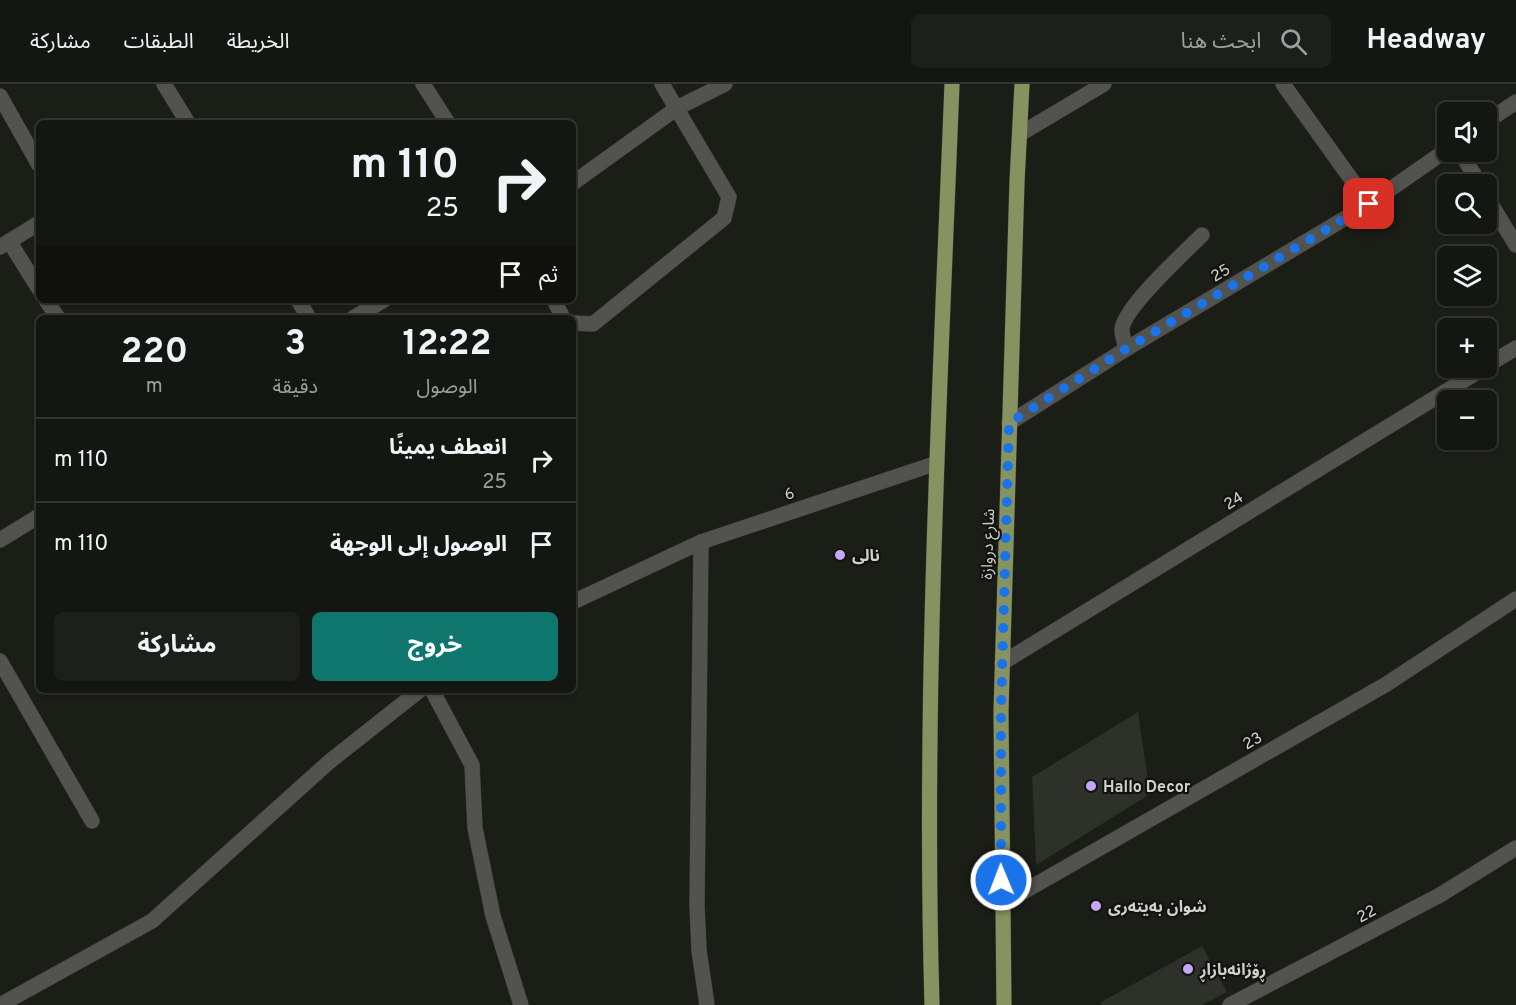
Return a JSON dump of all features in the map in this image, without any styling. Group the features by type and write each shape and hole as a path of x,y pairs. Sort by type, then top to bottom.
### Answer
{"main road":[{"path":"932,1005 929,840 937,463 952,84"},
{"name":"شارع دروازة","path":"1004,1005 1002,663 1022,84"}],"street":[{"path":"164,84 186,120"},
{"path":"423,84 446,120"},
{"path":"576,323 593,324 724,218 729,197 662,84"},
{"path":"576,181 677,108 724,84"},
{"path":"1020,134 1104,84"},
{"path":"1283,84 1369,204"},
{"path":"0,96 36,160"},
{"path":"1497,115 1516,102"},
{"name":"25","path":"1009,423 1126,349 1369,204 1437,156"},
{"path":"1497,214 1516,245"},
{"path":"36,225 4,244 36,285"},
{"path":"1126,349 1122,329 1126,318 1140,299 1202,235"},
{"path":"358,315 379,303"},
{"name":"24","path":"1497,360 1516,348"},
{"name":"24","path":"1002,663 1467,378"},
{"name":"6","path":"576,601 700,542 937,463"},
{"path":"0,540 36,518"},
{"path":"700,542 697,905 700,961 707,1005"},
{"name":"23","path":"1002,904 1385,685 1516,599"},
{"path":"0,661 92,821"},
{"path":"0,1005 152,921 329,762 416,693"},
{"path":"434,693 472,765 476,828 493,916 519,1004"},
{"name":"22","path":"1230,1005 1440,895 1516,848"}],"building":[{"name":"Hallo Decor","path":"1138,712 1150,794 1036,865 1032,777"},
{"name":"ڕۆژانەبازاڕ","path":"1202,946 1227,992 1202,1005 1102,1005 1101,1002"}],"place":[{"name":"نالی","path":"840,555"},
{"name":"Hallo Decor","path":"1091,786"},
{"name":"شوان بەیتەری","path":"1096,906"},
{"name":"ڕۆژانەبازاڕ","path":"1188,969"}],"route":[{"path":"1001,880 1001,711 1009,423 1126,349 1369,204"}]}
